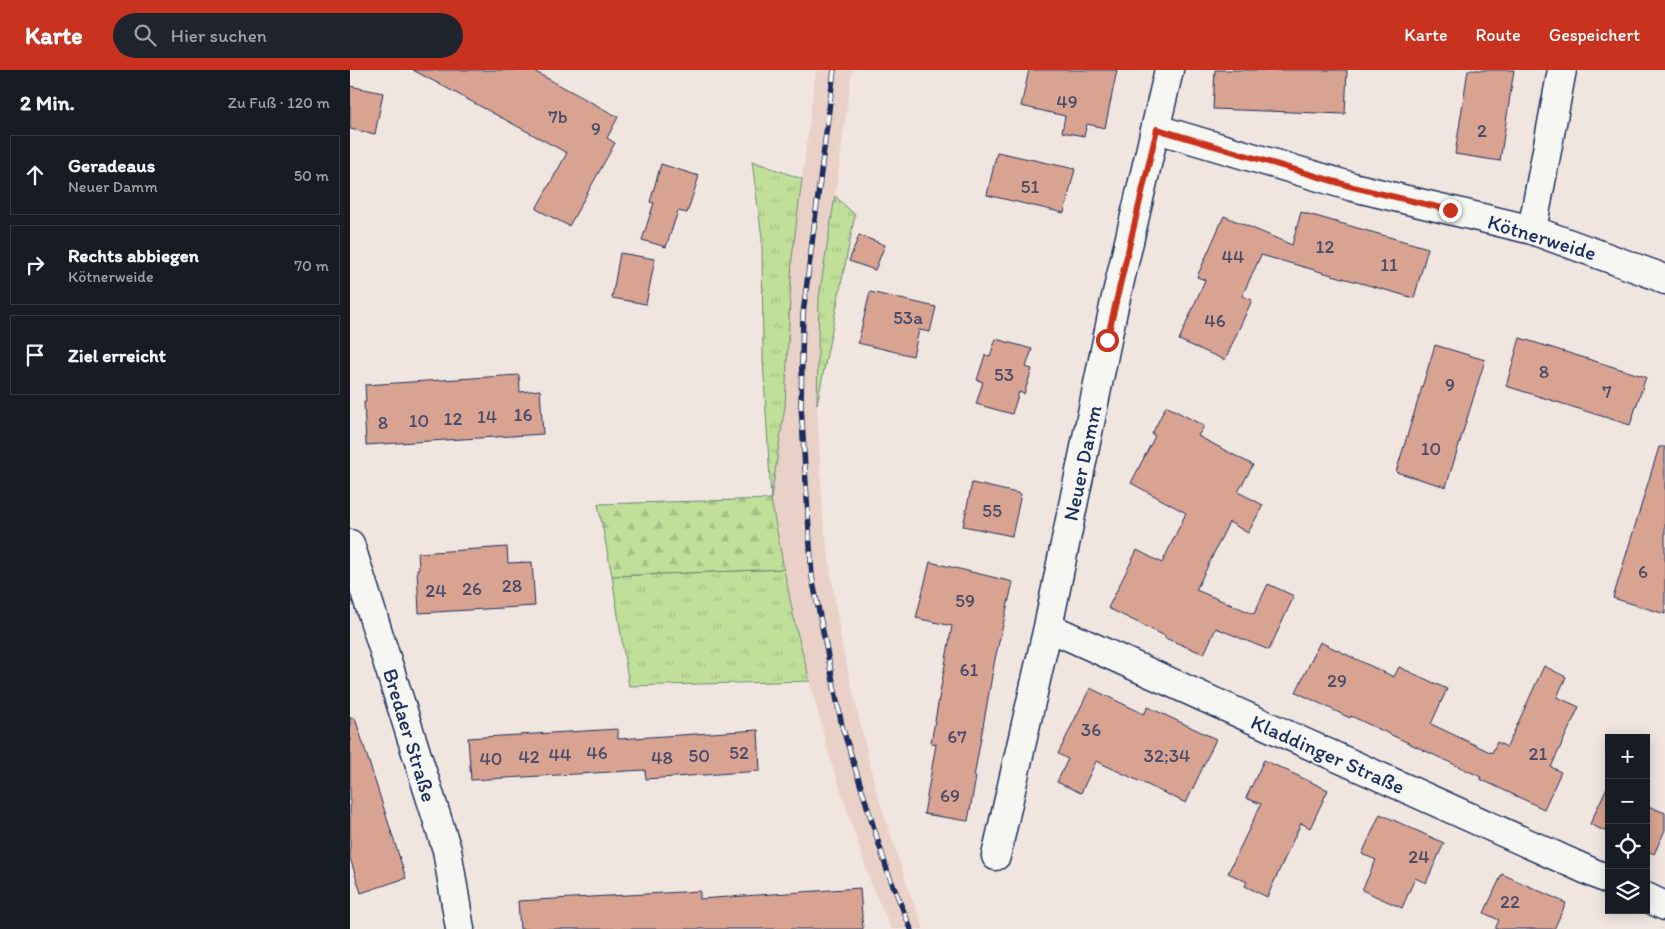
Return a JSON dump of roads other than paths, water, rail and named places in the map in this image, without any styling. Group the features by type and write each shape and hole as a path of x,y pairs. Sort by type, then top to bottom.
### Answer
{"street":[{"name":"Neuer Damm","path":"996,856 1048,627 1114,306 1157,129 1169,70"},
{"path":"1532,230 1562,70"},
{"name":"Kötnerweide","path":"1157,129 1353,187 1532,230 1665,280"},
{"name":"Bredaer Straße","path":"350,544 447,850 460,929"},
{"name":"Kladdinger Straße","path":"1048,627 1605,878"},
{"path":"1650,899 1665,906"}],"railway":[{"path":"834,70 803,314 801,405 812,577 842,726 888,873 911,929"}]}
